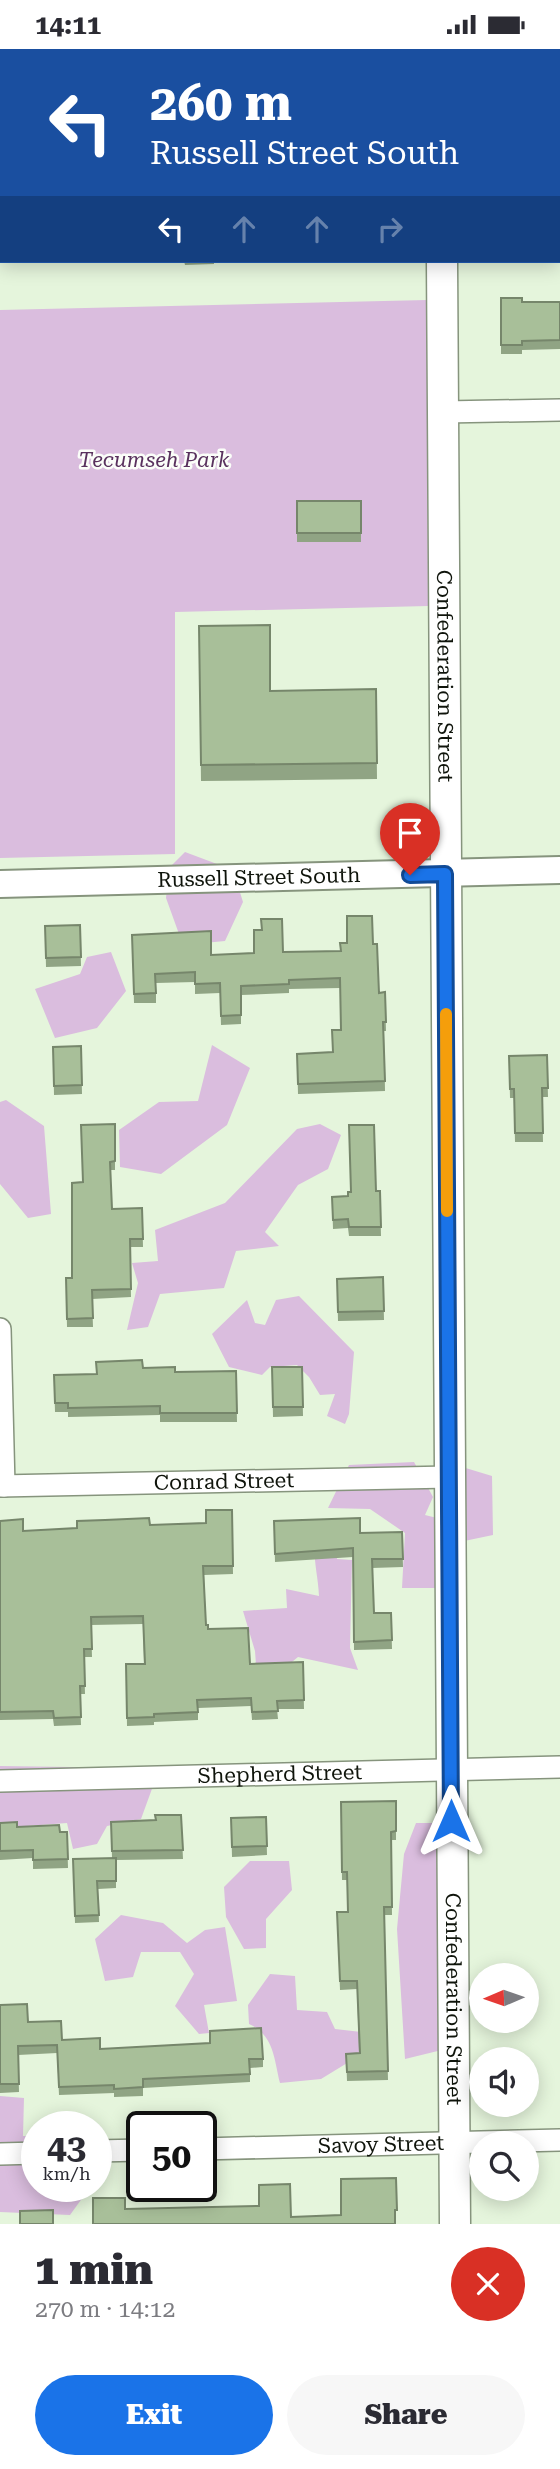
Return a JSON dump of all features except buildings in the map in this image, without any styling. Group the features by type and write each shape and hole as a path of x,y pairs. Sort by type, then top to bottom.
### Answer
{"main road":[{"name":"Confederation Street","path":"442,263 455,2224"}],"street":[{"path":"444,412 560,410"},
{"name":"Russell Street South","path":"0,884 560,870"},
{"path":"0,1329 2,1486"},
{"name":"Conrad Street","path":"2,1486 449,1477"},
{"name":"Shepherd Street","path":"0,1781 560,1767"},
{"name":"Savoy Street","path":"217,2149 560,2140"},
{"path":"0,2154 21,2153"}],"green space":[{"name":"Tecumseh Park","path":"427,300 428,606 175,612 175,854 0,858 0,310"},
{"path":"185,852 233,870 243,902 225,941 183,945 166,898 169,868"},
{"path":"111,952 126,991 97,1028 55,1038 35,989 80,974 87,957"},
{"path":"212,1045 250,1068 227,1125 161,1174 120,1167 119,1130 159,1102 198,1101"},
{"path":"6,1100 44,1126 51,1214 28,1218 0,1184 0,1102"},
{"path":"320,1124 341,1135 328,1169 298,1185 265,1232 279,1246 236,1251 224,1288 160,1294 148,1327 127,1330 138,1283 132,1263 158,1261 155,1230 225,1203 297,1129"},
{"path":"299,1296 354,1352 349,1414 345,1424 327,1416 335,1394 320,1395 309,1377 297,1365 270,1367 262,1375 229,1367 212,1334 247,1300 255,1323 265,1325 276,1300"},
{"path":"414,1462 433,1497 425,1515 441,1519 459,1466 492,1476 493,1535 445,1545 438,1588 402,1588 405,1533 370,1509 328,1508 349,1465"},
{"path":"336,1537 337,1559 352,1560 350,1648 358,1670 298,1657 287,1666 256,1665 255,1651 243,1611 287,1608 286,1589 319,1596 315,1540"},
{"path":"0,1766 142,1768 153,1786 141,1819 107,1826 97,1844 73,1849 67,1823 0,1828"},
{"path":"416,1823 442,1823 450,2048 405,2059 397,1929 404,1854"},
{"path":"250,1861 289,1861 292,1890 266,1919 266,1948 244,1949 226,1917 224,1887"},
{"path":"121,1915 163,1923 187,1943 205,1930 225,1927 237,2001 204,2005 209,2033 199,2034 175,2006 194,1974 180,1952 141,1952 133,1977 105,1981 95,1939"},
{"path":"270,1974 295,1976 297,2010 327,2012 335,2029 379,2034 357,2057 321,2079 280,2083 268,2041 264,2034 249,2024 248,2005"},
{"path":"0,2096 24,2098 24,2111 21,2111 21,2202 79,2202 70,2215 0,2212"}],"slow traffic":[{"path":"446,1014 447,1211"}],"route":[{"path":"410,875 445,874 451,1821"}]}
